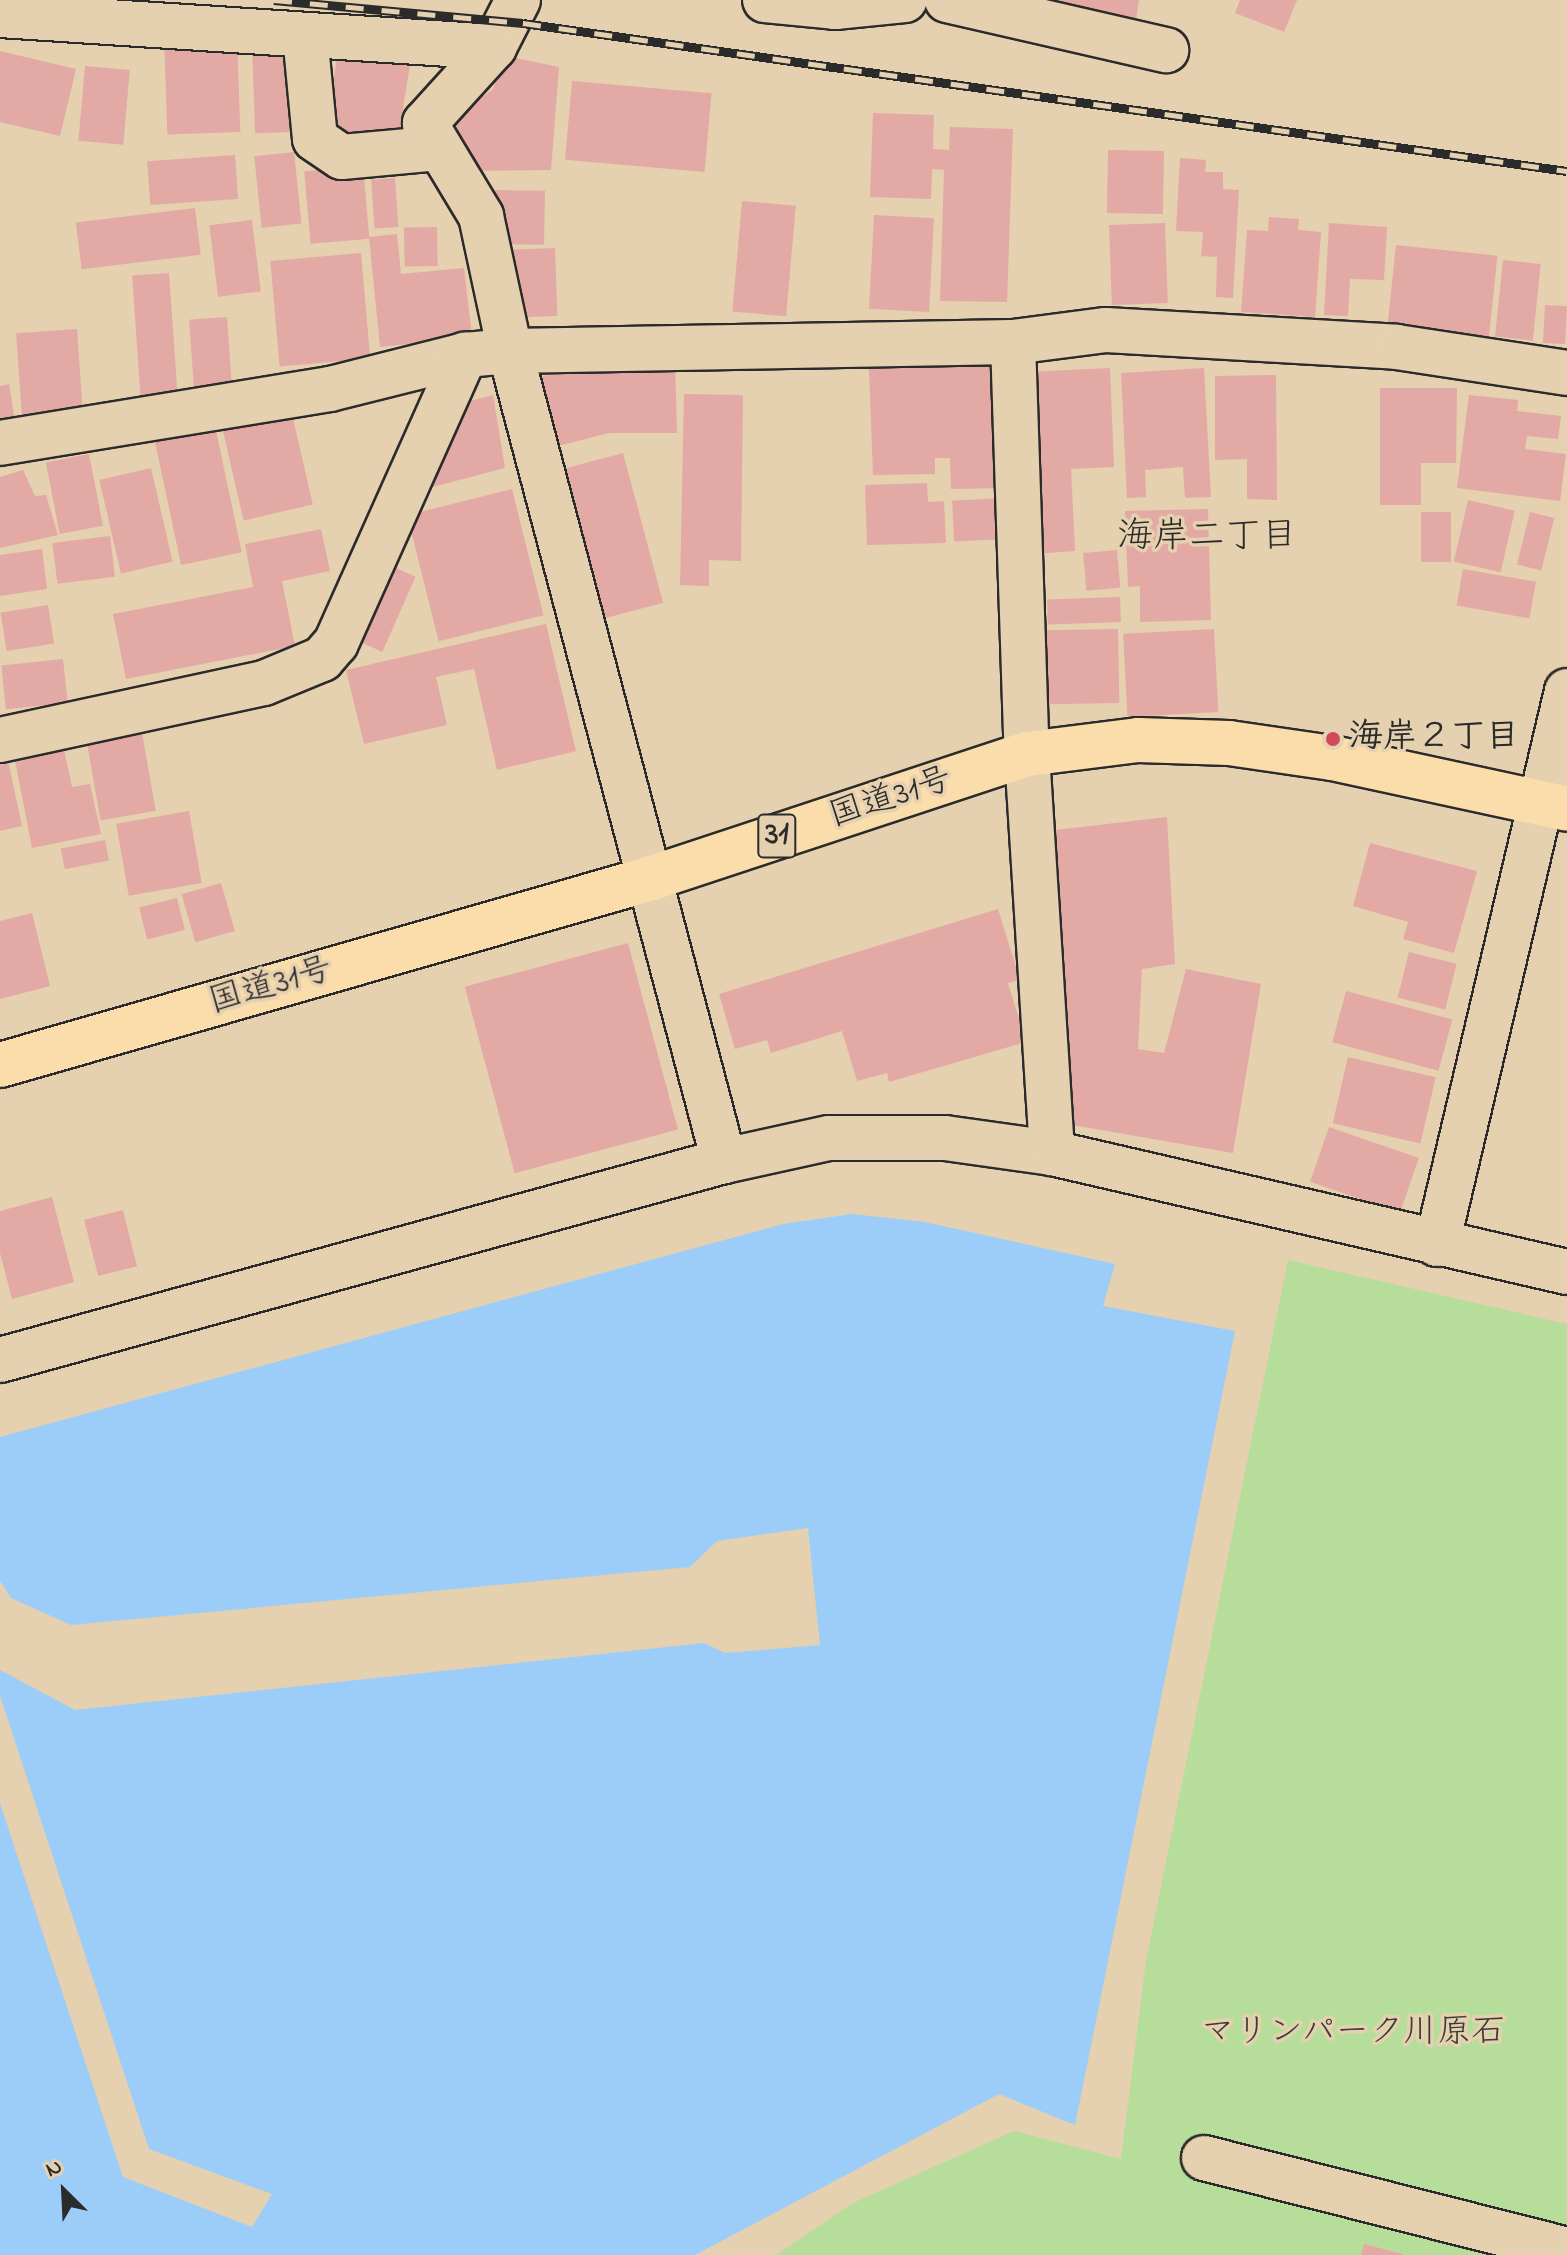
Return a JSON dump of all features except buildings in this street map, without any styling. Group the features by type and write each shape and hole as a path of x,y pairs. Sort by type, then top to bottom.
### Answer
{"highway":[{"name":"国道31号","path":"0,1065 652,878 1027,754 1138,740 1229,743 1332,758 1555,806"}],"street":[{"path":"518,0 494,47 425,123 481,216 510,351 652,878 724,1161"},
{"path":"765,0 843,3 905,0"},
{"path":"947,0 1166,50"},
{"path":"0,15 494,47"},
{"path":"305,35 315,139 342,157 439,148"},
{"path":"0,443 330,389 465,355 510,351 1013,342 1121,331 1397,347 1567,373"},
{"path":"1013,342 1027,754 1052,1153"},
{"path":"0,740 264,683 322,659 336,643 465,355"},
{"path":"1437,1244 1555,806 1567,691"},
{"path":"0,1360 724,1161 829,1138 945,1138 1052,1153 1567,1272"},
{"path":"1204,2158 1567,2250"}],"green space":[{"name":"マリンパーク川原石","path":"1288,1260 1567,1324 1567,2255 776,2255 853,2203 1014,2131 1121,2159 1146,1961"}],"water":[{"path":"852,1214 925,1222 1115,1264 1103,1306 1235,1331 1075,2125 999,2094 695,2255 0,2255 0,1803 123,2177 252,2227 272,2194 149,2149 0,1696 0,1670 75,1710 704,1643 725,1653 820,1645 808,1528 717,1541 690,1567 71,1625 11,1598 0,1581 0,1437 783,1224"}],"railway":[{"path":"274,0 523,23 1567,171"}],"place":[{"name":"海岸２丁目","path":"1333,739"}],"district":[{"name":"海岸二丁目","path":"1207,538"}]}
